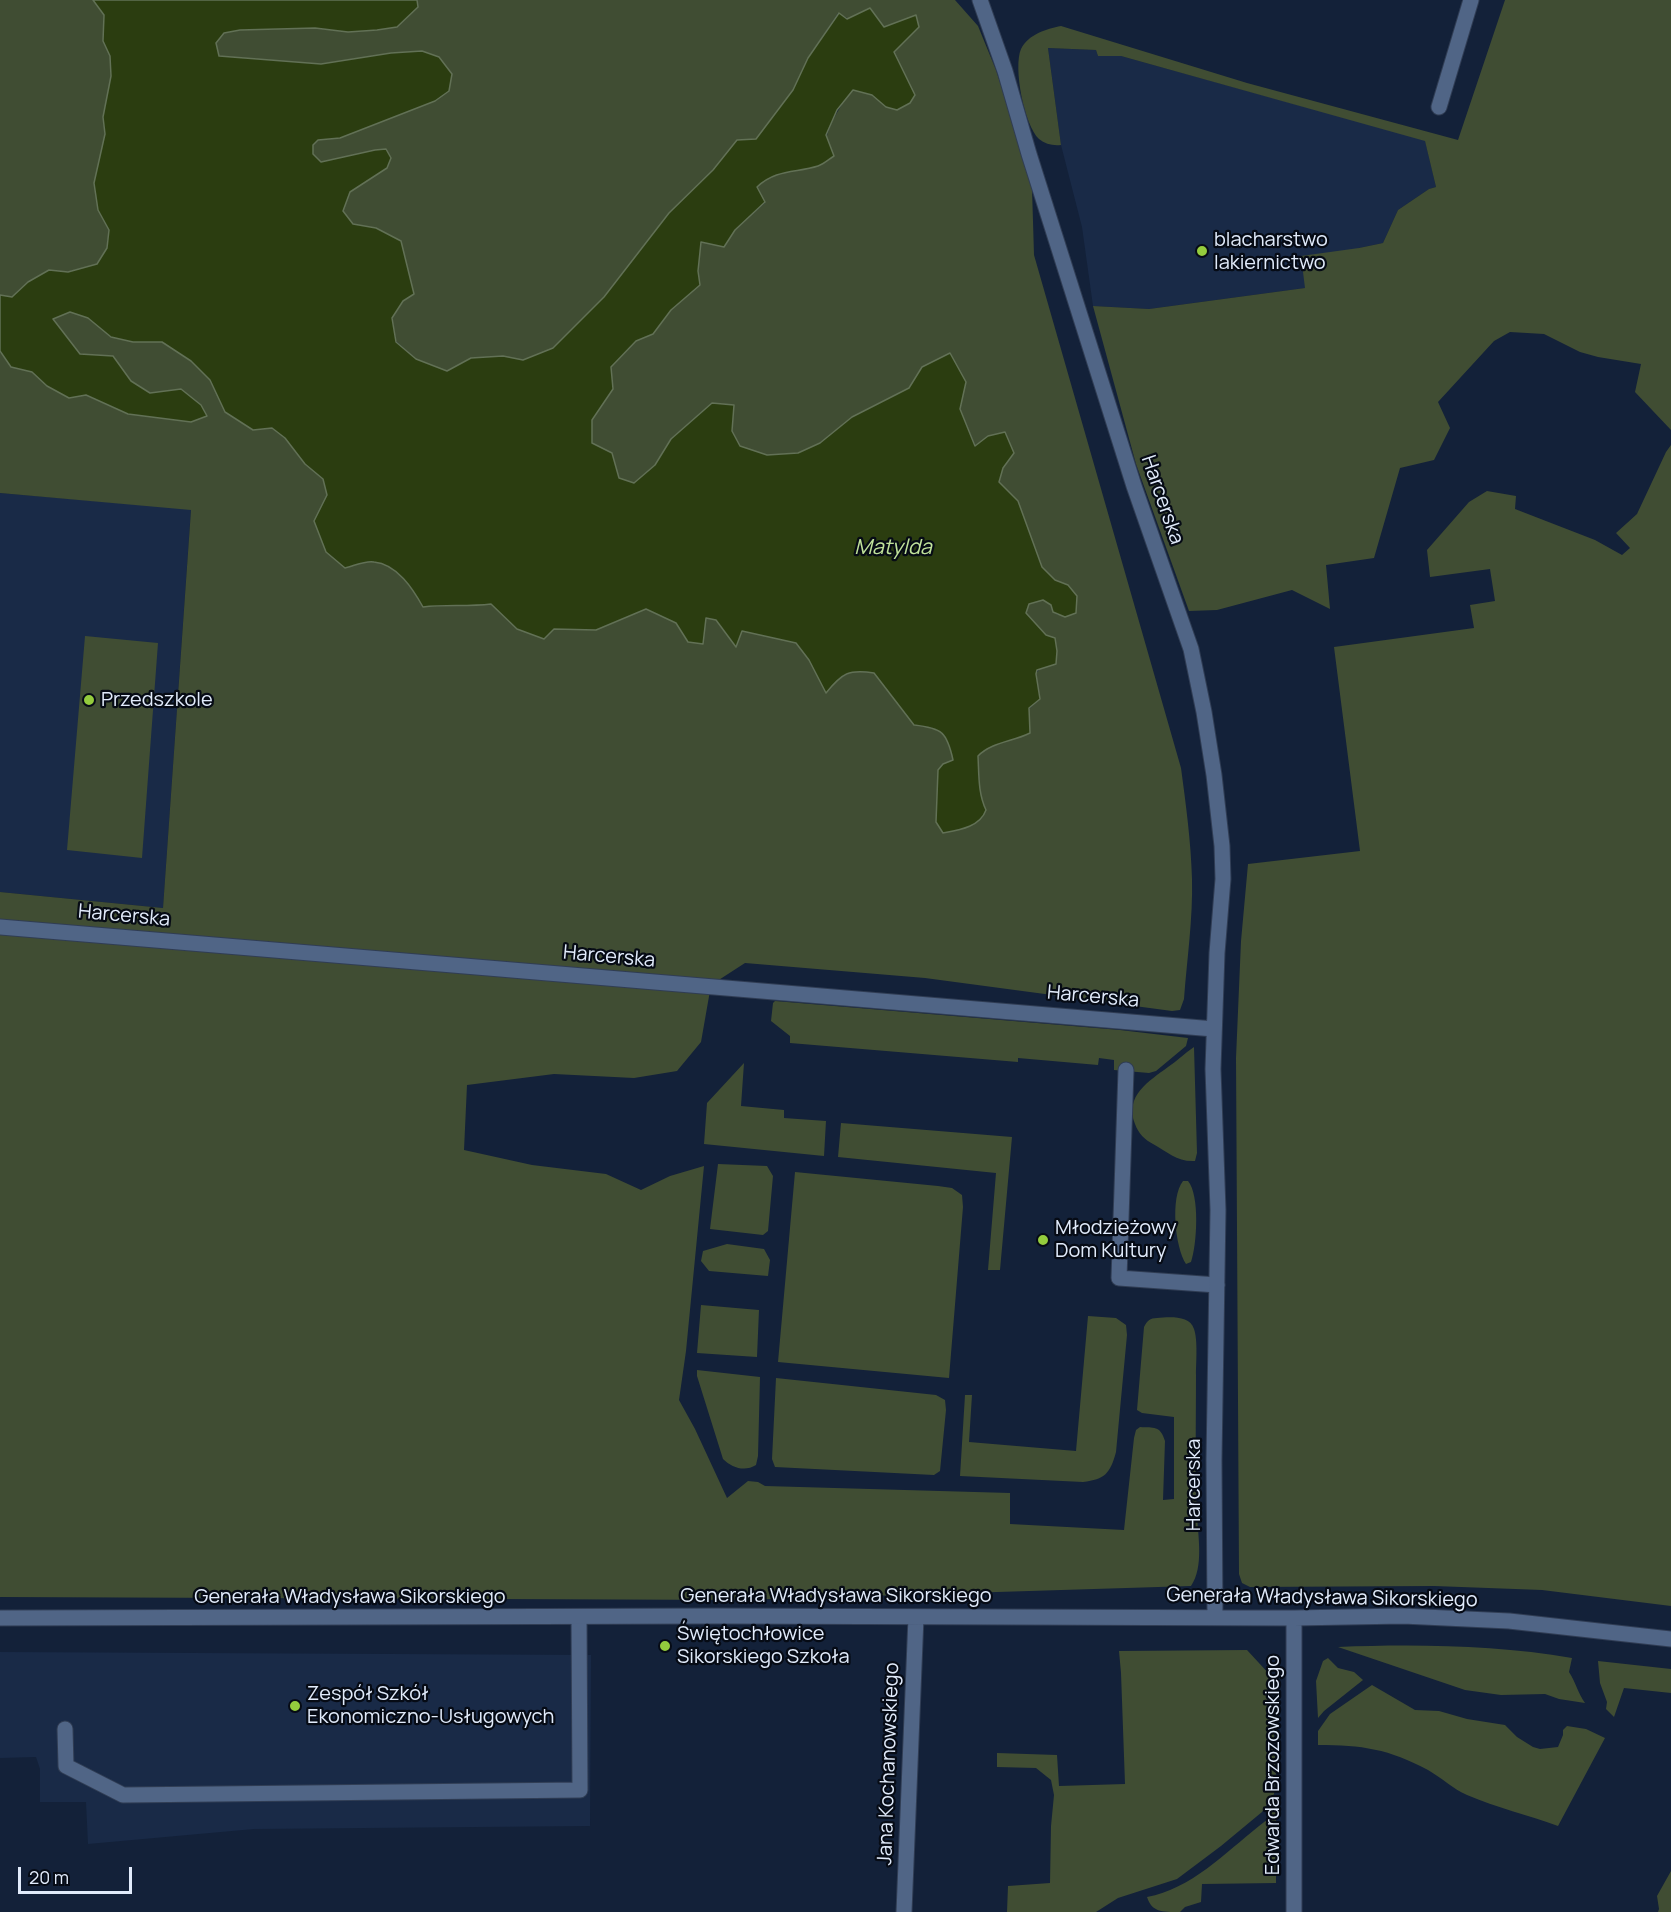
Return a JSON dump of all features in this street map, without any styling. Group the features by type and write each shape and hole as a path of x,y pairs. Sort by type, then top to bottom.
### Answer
{"street":[{"name":"Harcerska","path":"980,0 1005,71 1134,486 1191,649 1204,712 1222,846 1223,879 1216,953 1213,1069 1218,1210 1214,1460 1215,1617"},
{"path":"1440,107 1471,0"},
{"name":"Harcerska","path":"0,927 1214,1029"},
{"path":"1126,1070 1119,1278 1217,1285"},
{"name":"Generała Władysława Sikorskiego","path":"0,1618 1294,1618 1402,1616 1509,1621 1671,1639"},
{"path":"65,1729 66,1766 123,1795 580,1790 579,1617"},
{"name":"Jana Kochanowskiego","path":"904,1912 916,1617"},
{"name":"Edwarda Brzozowskiego","path":"1294,1618 1294,1912"}],"shaded area":[{"path":"0,0 93,0 104,15 103,41 110,56 111,76 103,117 105,134 101,155 98,210 109,230 107,248 97,264 67,272 49,270 28,282 12,297 0,295"},
{"path":"417,0 955,0 978,26 996,70 1032,188 1034,255 1181,768 1189,837 1192,894 1184,999 1180,1010 1172,1011 925,978 745,963 711,985 701,1042 677,1071 634,1078 554,1074 467,1085 464,1150 532,1165 606,1174 641,1190 670,1176 704,1166 679,1400 727,1498 748,1481 758,1482 765,1486 1010,1493 1010,1524 1124,1530 1134,1438 1136,1430 1140,1427 1156,1428 1163,1436 1165,1441 1163,1500 1174,1499 1174,1417 1142,1413 1137,1410 1144,1327 1149,1320 1155,1318 1173,1317 1188,1321 1194,1329 1196,1345 1196,1479 1199,1552 1198,1570 1191,1586 739,1600 0,1597 0,892 163,908 191,510 0,493 0,351 11,367 32,371 47,386 85,395 128,414 150,416 181,389 151,393 131,381 113,356 80,354 53,319 70,312 88,317 111,337 133,342 162,342 191,361 210,380 225,412 253,430 272,427 285,438 305,464 323,479 327,495 314,522 345,568 364,562 390,567 409,585 423,607 491,604 517,629 596,630 646,609 676,623 706,618 716,620 736,646 742,630 796,643 809,660 837,680 855,670 874,673 914,725 942,733 953,760 943,764 986,810 980,790 978,756 1040,699 1036,674 1041,667 1046,635 1026,613 1029,604 1043,600 1051,605 1053,612 1058,615 1068,585 1055,580 1042,567 1018,501 999,482 1003,468 1014,453 976,447 960,409 966,382 922,367 909,388 852,417 820,443 798,453 767,455 740,446 732,431 734,405 712,403 671,439 655,465 634,483 619,478 612,453 592,443 592,420 613,389 611,367 636,341 653,334 671,310 700,285 698,271 700,242 724,246 735,230 765,203 756,187 778,175 819,165 831,125 853,90 872,94 886,107 909,103 915,96 894,52 919,27 867,24 838,13 808,58 793,90 756,140 737,141 713,170 669,213 604,297 553,348 523,360 503,356 472,358 447,371 416,359 396,341 392,318 403,301 376,228 353,224 343,211 350,192 391,158 386,150 375,150 321,162 313,154 313,145 318,140 340,138 422,51 391,53 321,64 219,56 216,43 224,33 240,30 315,28 348,32 397,27 418,7"},
{"path":"1505,0 1671,0 1671,430 1635,392 1641,364 1580,352 1544,334 1510,332 1494,341 1438,402 1450,428 1434,460 1400,468 1374,558 1326,565 1330,609 1292,590 1217,610 1189,611 1136,464 1093,306 1149,309 1305,288 1301,256 1383,243 1398,210 1429,189 1436,187 1425,141 1121,56 1098,56 1096,50 1048,48 1061,145 1049,144 1039,139 1034,132 1021,96 1018,69 1021,49 1033,36 1061,26 1247,83 1458,140"},
{"path":"1048,48 1096,50 1098,56 1121,56 1425,140 1436,187 1429,189 1398,210 1383,243 1359,248 1305,288 1149,309 1093,306 1082,227 1061,145"},
{"path":"1671,445 1671,1606 1542,1590 1434,1586 1250,1587 1242,1583 1239,1574 1236,1058 1241,941 1248,864 1360,851 1334,647 1474,628 1470,605 1495,601 1490,569 1430,577 1427,550 1469,502 1487,491 1516,496 1515,509 1595,540 1622,555 1630,548 1616,533 1637,514"},
{"name":"Przedszkole","path":"0,493 191,509 163,908 0,892"},
{"path":"85,636 158,643 142,858 67,850"},
{"path":"775,1001 1120,1030 1188,1038 1186,1046 1156,1071 1149,1073 1114,1070 1114,1060 1099,1058 1098,1065 1018,1058 1018,1062 790,1043 790,1036 771,1021"},
{"path":"1194,1047 1197,1153 1195,1161 1189,1161 1173,1156 1142,1136 1132,1114 1133,1105 1140,1090"},
{"path":"744,1063 741,1106 784,1110 784,1118 826,1121 824,1156 704,1144 707,1103"},
{"path":"841,1123 1012,1137 1000,1270 988,1270 996,1173 838,1157"},
{"path":"718,1164 767,1166 773,1176 768,1231 763,1235 710,1229"},
{"path":"795,1172 938,1186 952,1188 962,1195 963,1207 949,1378 778,1362"},
{"path":"1183,1181 1188,1181 1192,1188 1196,1208 1193,1254 1191,1262 1186,1264 1179,1246 1175,1210 1176,1198"},
{"path":"727,1244 764,1249 770,1260 768,1276 709,1271 701,1261 703,1251"},
{"path":"701,1305 759,1310 757,1357 697,1353"},
{"path":"1088,1316 1116,1318 1126,1325 1116,1452 1106,1474 1083,1482 960,1476 965,1395 972,1395 969,1442 1076,1451"},
{"path":"697,1370 760,1377 756,1465 739,1468 723,1459"},
{"path":"776,1378 936,1395 945,1400 940,1471 934,1475 775,1467 772,1459"},
{"path":"1455,1646 1514,1650 1572,1658 1569,1672 1585,1703 1559,1699 1545,1694 1501,1695 1465,1690 1338,1647"},
{"path":"1247,1650 1271,1676 1276,1773 1274,1794 1262,1812 1177,1879 1118,1898 1096,1912 1007,1912 1008,1886 1050,1883 1054,1795 1051,1780 1036,1768 997,1767 997,1753 1057,1755 1059,1786 1125,1784 1119,1651"},
{"name":"Zespół Szkół Ekonomiczno-Usługowych","path":"0,1652 591,1655 590,1826 254,1829 88,1844 86,1802 40,1802 40,1769 36,1757 0,1758"},
{"path":"1328,1658 1338,1668 1354,1672 1363,1680 1318,1718 1316,1681 1323,1661"},
{"path":"1598,1661 1671,1669 1671,1693 1624,1688 1614,1717 1606,1709 1607,1702 1600,1683"},
{"path":"1372,1685 1415,1710 1439,1711 1467,1719 1505,1725 1517,1737 1540,1749 1558,1747 1563,1730 1567,1726 1586,1729 1605,1738 1558,1826 1467,1795 1428,1770 1401,1757 1362,1747 1318,1745 1318,1731 1330,1714"},
{"path":"1276,1806 1276,1883 1202,1884 1201,1902 1185,1907 1180,1912 1163,1911 1152,1906 1147,1897 1178,1886 1207,1869 1268,1819"},
{"path":"1671,1871 1671,1912 1658,1912 1657,1896"}],"water":[{"name":"Matylda","path":"93,0 417,0 418,7 397,27 348,32 315,28 240,30 224,33 216,43 219,56 321,64 391,53 422,51 439,57 452,74 449,91 435,101 340,138 318,140 313,145 313,154 321,162 386,149 391,158 387,168 350,192 343,211 353,224 376,228 401,241 414,294 403,301 392,318 396,342 416,359 447,371 471,358 503,356 523,360 553,348 604,297 669,213 713,170 737,140 756,139 793,90 808,58 839,13 847,19 870,8 884,27 916,15 919,27 894,52 915,95 910,103 897,110 886,107 872,95 853,90 837,110 826,135 834,156 818,166 779,174 764,181 757,187 765,202 735,230 724,247 701,242 698,271 700,285 671,310 653,334 636,341 611,367 613,389 592,420 592,443 612,453 619,478 634,483 655,465 671,439 712,403 734,405 732,431 740,446 767,455 798,453 820,443 852,417 909,388 922,367 950,353 966,382 960,409 975,446 988,436 1005,432 1014,453 1003,468 999,482 1018,501 1042,567 1055,580 1068,585 1077,596 1076,613 1065,617 1053,612 1051,605 1043,600 1029,604 1026,613 1046,635 1055,638 1056,664 1037,670 1040,699 1029,708 1030,733 996,745 978,756 980,790 986,810 983,816 968,827 943,833 936,822 938,770 943,764 953,760 948,743 942,733 937,730 914,725 874,673 852,672 847,674 826,693 809,660 796,643 742,631 736,647 716,620 706,618 703,644 688,642 676,623 646,609 596,630 554,629 544,639 517,629 491,604 423,607 403,578 390,567 382,564 364,562 345,568 326,552 314,521 327,495 323,479 305,464 285,438 272,428 253,430 225,412 210,380 191,361 162,342 133,342 111,337 88,318 70,312 53,319 80,354 113,356 131,381 150,393 181,389 201,405 207,416 191,422 128,414 86,395 69,398 47,386 32,372 11,367 0,351 0,295 12,297 28,282 49,270 68,272 97,264 107,248 109,230 98,210 94,183 105,134 103,117 111,76 110,56 103,41 104,15"}],"place":[{"name":"blacharstwo lakiernictwo","path":"1202,251"},
{"name":"Przedszkole","path":"89,700"},
{"name":"Młodzieżowy Dom Kultury","path":"1043,1240"},
{"name":"Świętochłowice Sikorskiego Szkoła","path":"665,1646"},
{"name":"Zespół Szkół Ekonomiczno-Usługowych","path":"295,1706"}]}
